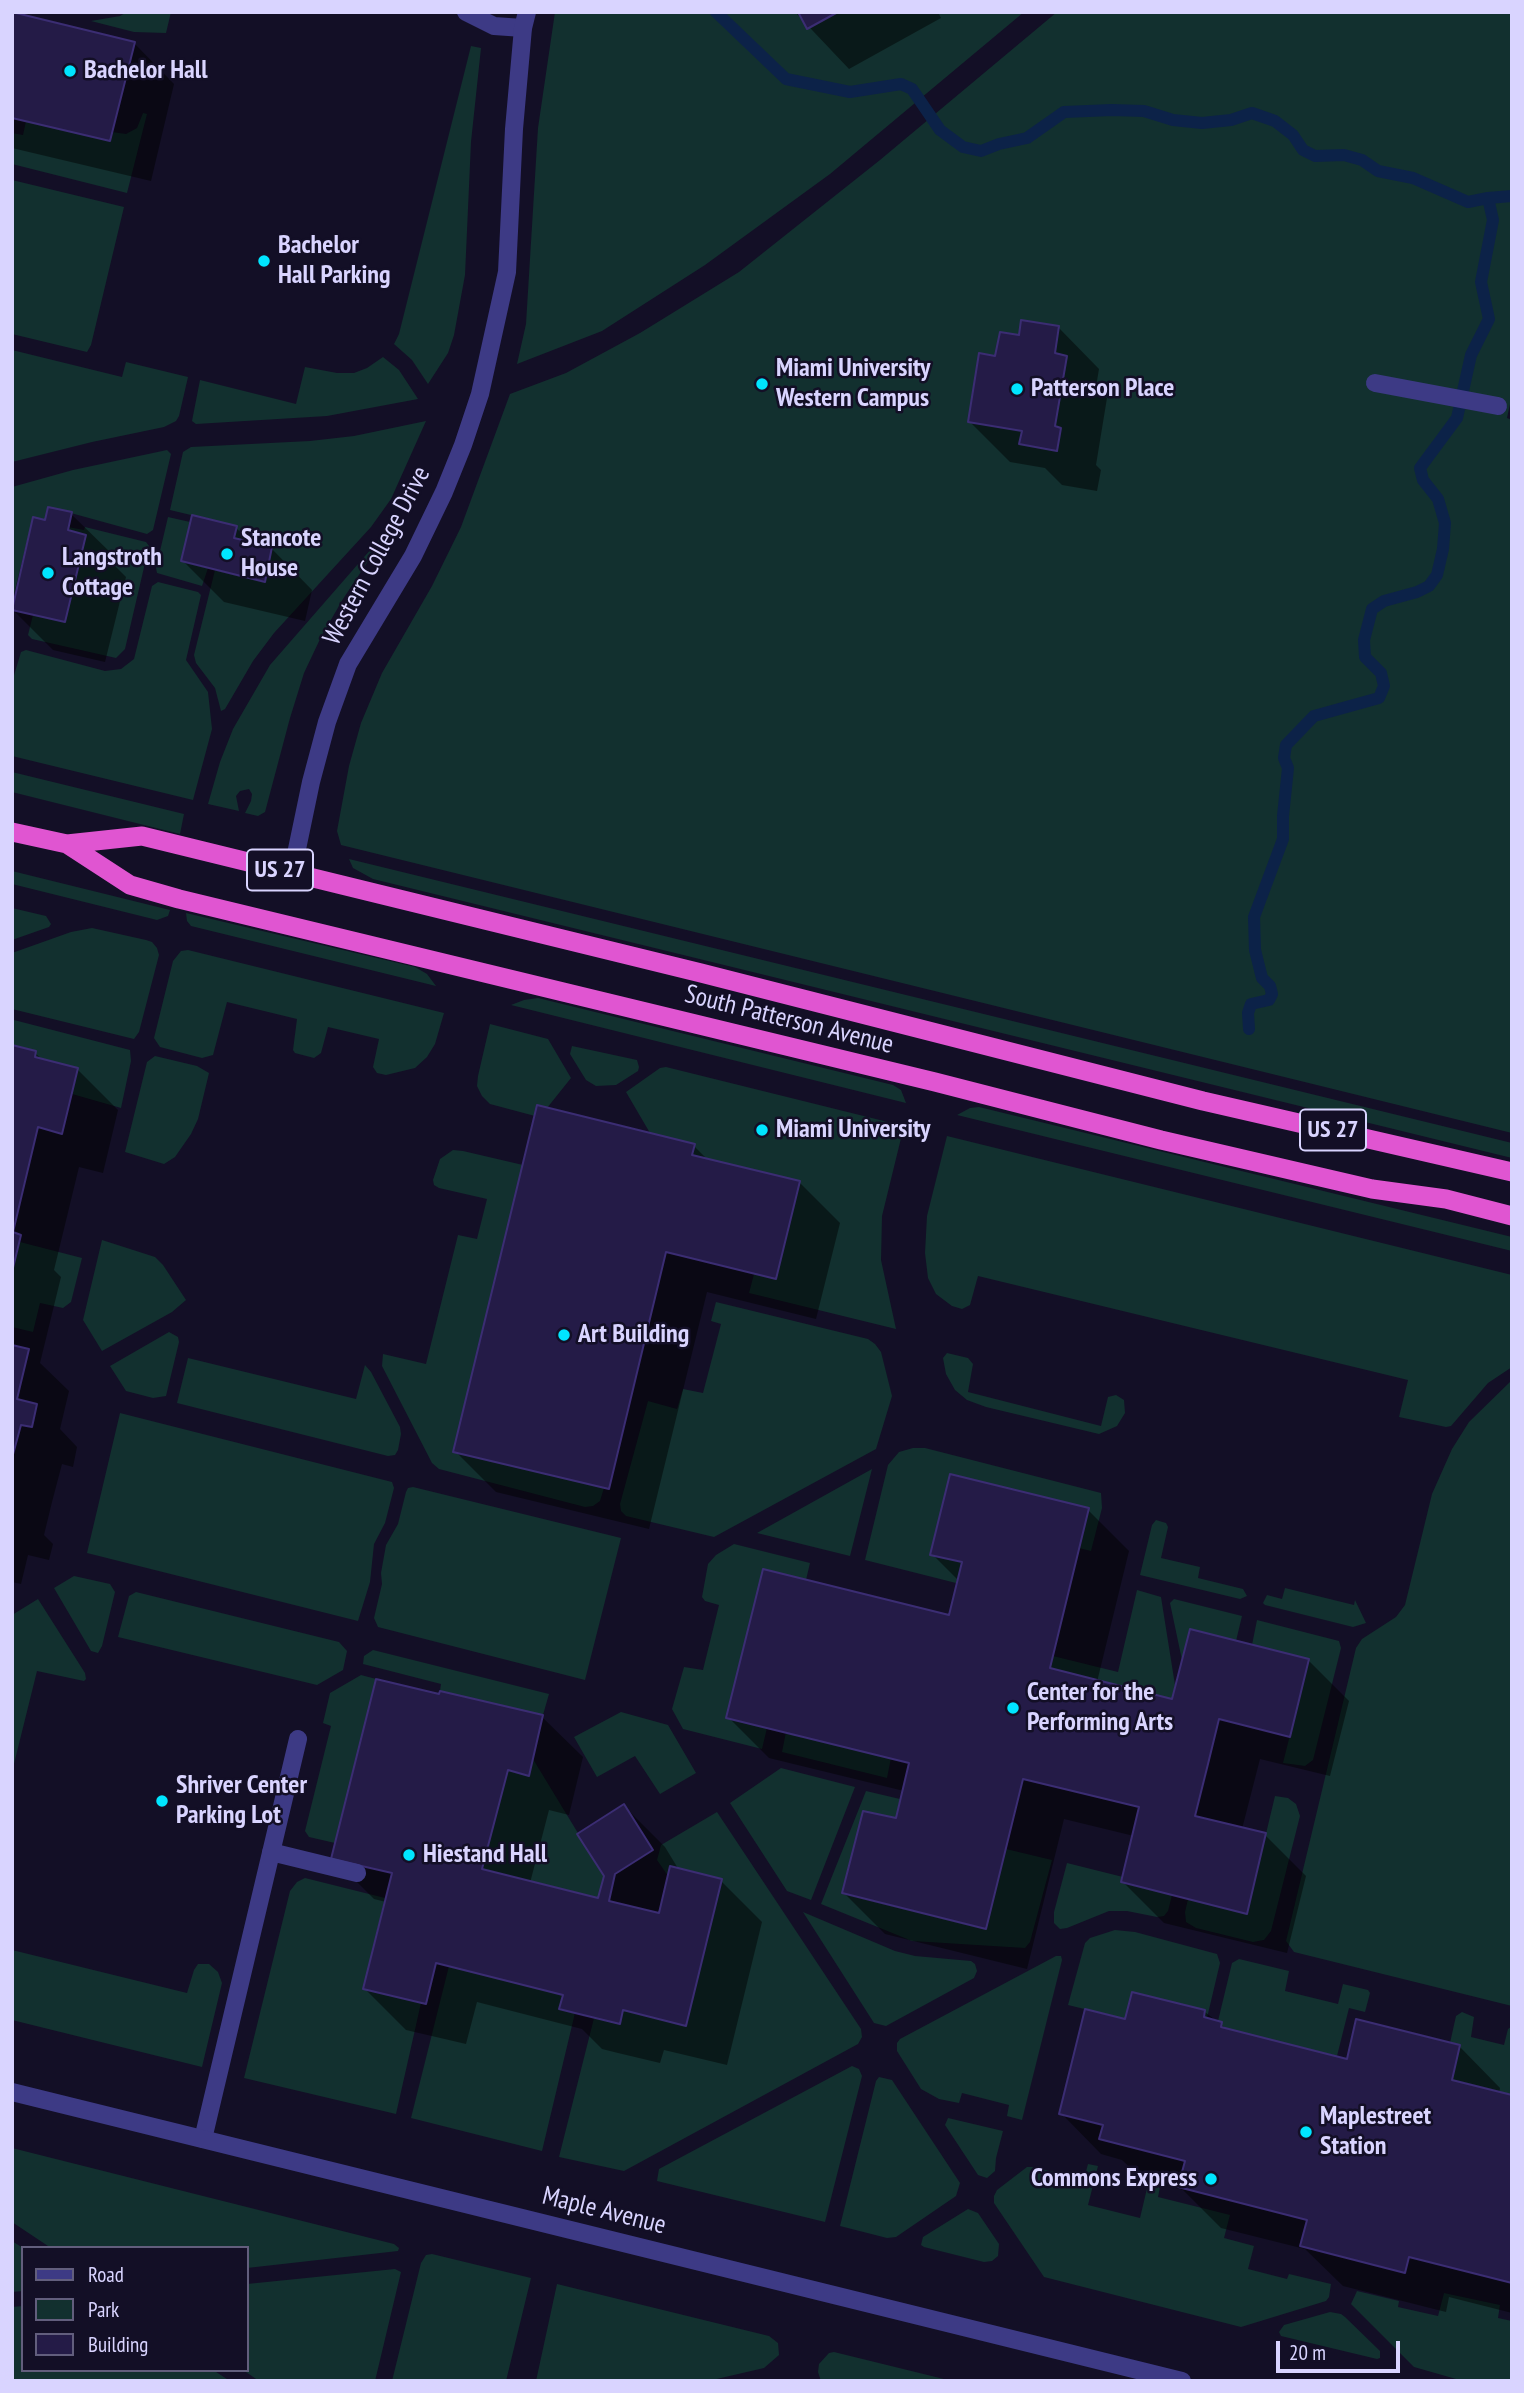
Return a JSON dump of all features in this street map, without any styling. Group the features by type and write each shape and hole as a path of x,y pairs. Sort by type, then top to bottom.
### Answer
{"highway":[{"name":"South Patterson Avenue","path":"12,832 66,844 142,836 688,970 1203,1101 1512,1172"},
{"name":"South Patterson Avenue","path":"66,844 130,885 179,899 935,1082 1161,1140 1372,1189 1446,1199 1512,1216"}],"street":[{"path":"466,12 494,26 525,20"},
{"name":"Western College Drive","path":"292,873 314,770 327,722 348,664 418,545 463,445 480,394 507,272 514,129 525,20"},
{"path":"1375,383 1498,406"},
{"path":"203,2139 298,1739"},
{"path":"271,1852 357,1873"},
{"name":"Maple Avenue","path":"12,2092 1182,2381"}],"green space":[{"path":"127,12 171,12 166,33 134,32 91,21 120,16"},
{"path":"555,12 798,12 807,29 838,12 1024,12 830,174 705,265 602,331 517,364 526,324 538,128"},
{"name":"Miami University Western Campus","path":"1057,12 1512,12 1512,395 1507,418 1512,420 1512,1133 341,845 337,831 349,766 361,723 382,673 432,586 461,527 510,394 566,373 640,333 739,272 880,160"},
{"path":"471,46 481,48 471,142 465,275 448,353 428,384 412,360 394,344 399,334"},
{"path":"143,113 147,114 127,193 12,164 12,133 23,135 26,121 110,141 112,132 126,134 137,128"},
{"path":"12,180 124,207 91,345 87,352 12,334"},
{"path":"12,350 122,377 126,362 188,377 179,416 176,421 164,427 12,462"},
{"path":"383,357 399,370 418,399 327,416 196,424 192,421 200,380 296,404 305,367 354,373"},
{"path":"426,421 391,499 371,527 274,633 253,661 225,709 221,711 215,688 196,663 194,655 215,570 264,582 272,548 234,538 237,526 170,510 183,452 191,447 354,436"},
{"path":"167,450 171,454 153,530 147,534 49,507 45,520 33,517 12,602 12,487 73,470"},
{"path":"168,517 190,522 181,561 208,568 202,586 157,573"},
{"path":"392,525 343,599 304,673 265,812 258,816 245,813 251,801 252,794 249,789 240,791 236,796 239,811 208,804 233,729 270,665"},
{"path":"68,527 84,530 85,527 146,542 149,546 125,649 116,658 32,639 28,635 33,615 65,622 86,535 68,530"},
{"path":"158,582 201,595 186,660 208,692 212,729 193,800 12,756 12,682 21,652 26,650 105,671 121,669 134,659 152,586"},
{"path":"12,772 184,814 180,834 12,792"},
{"path":"349,859 1512,1143 1512,1158 373,879 353,868"},
{"path":"12,871 170,910 168,916 157,920 12,884"},
{"path":"12,908 46,916 51,924 12,940"},
{"path":"186,913 415,967 427,974 436,986 191,926"},
{"path":"92,928 146,940 157,948 159,955 139,1032 134,1039 12,1009 12,953 71,932"},
{"path":"188,950 444,1013 435,1044 427,1057 415,1068 386,1075 377,1073 373,1067 379,1039 328,1027 321,1053 314,1058 293,1050 297,1019 227,1002 213,1055 202,1058 160,1047 154,1038 173,961 181,951"},
{"path":"538,998 893,1085 901,1090 906,1103 511,1005"},
{"path":"14,1020 130,1050 131,1061 121,1108 72,1094 78,1068 35,1057 36,1051 12,1045"},
{"path":"490,1024 548,1039 571,1078 547,1108 535,1116 490,1104 477,1086"},
{"path":"572,1046 637,1060 638,1071 616,1085 596,1086 586,1080 570,1054"},
{"path":"155,1056 197,1066 209,1073 198,1119 191,1134 175,1157 164,1164 125,1152 147,1062"},
{"path":"666,1067 904,1126 882,1216 881,1260 896,1329 749,1293 754,1274 776,1279 800,1181 692,1155 695,1145 650,1133 626,1092 660,1068"},
{"path":"979,1107 1512,1237 1512,1251 957,1115 970,1108"},
{"path":"947,1136 1512,1275 1512,1367 1488,1383 1451,1426 1446,1427 1399,1417 1408,1380 978,1276 970,1305 962,1309 952,1306 936,1294 928,1278 925,1253 927,1216"},
{"path":"453,1150 523,1165 453,1451 604,1488 600,1501 593,1506 585,1507 439,1469 432,1463 382,1366 383,1354 426,1364 458,1235 477,1239 487,1199 434,1185 440,1159"},
{"path":"102,1240 155,1257 186,1300 172,1312 102,1351 83,1320"},
{"path":"20,1242 82,1258 71,1302 63,1308 40,1303 33,1332 12,1327 12,1272"},
{"path":"716,1302 868,1339 881,1352 892,1396 876,1449 714,1537 626,1516 621,1511 620,1504 648,1401 677,1409 683,1389 703,1393 721,1324 711,1321"},
{"path":"169,1332 178,1337 179,1342 166,1396 153,1398 126,1391 110,1366"},
{"path":"947,1353 968,1358 973,1364 968,1392 1101,1426 1108,1397 1116,1395 1124,1400 1125,1413 1117,1426 1099,1434 986,1407 967,1400 955,1390 946,1374 943,1358"},
{"path":"188,1358 356,1399 365,1365 400,1427 398,1450 395,1455 388,1456 177,1403"},
{"path":"1512,1380 1512,2006 1294,1952 1286,1941 1356,1648 1362,1639 1396,1617 1405,1605 1432,1494 1452,1449 1469,1422"},
{"path":"120,1413 392,1482 394,1488 385,1523 374,1544 370,1582 358,1621 87,1553"},
{"path":"925,1448 1101,1493 1102,1508 1091,1551 1079,1548 1089,1508 950,1474 930,1554 962,1562 956,1583 865,1560 888,1465 899,1452"},
{"path":"872,1469 850,1556 757,1533"},
{"path":"413,1487 621,1538 585,1680 378,1627 374,1618 382,1584 381,1573 386,1545 398,1524 406,1492"},
{"path":"1156,1520 1166,1523 1168,1527 1161,1558 1200,1567 1198,1578 1243,1589 1247,1596 1240,1599 1140,1575 1152,1525"},
{"path":"734,1544 810,1563 806,1580 763,1570 726,1718 767,1728 762,1749 683,1729 672,1709 684,1667 703,1670 719,1605 705,1601 702,1597 708,1564 716,1555"},
{"path":"74,1576 110,1584 115,1592 98,1653 91,1651 54,1588"},
{"path":"1285,1588 1354,1605 1355,1600 1366,1623 1353,1627 1263,1603 1267,1595 1282,1599"},
{"path":"1137,1590 1161,1597 1175,1685 1172,1699 1050,1668 1053,1656 1118,1672"},
{"path":"136,1592 339,1642 347,1651 343,1670 317,1685 118,1637 129,1596"},
{"path":"38,1599 85,1673 86,1679 84,1681 37,1671 12,1772 12,1615"},
{"path":"1174,1599 1242,1616 1236,1641 1190,1629 1182,1660 1170,1603"},
{"path":"1257,1620 1339,1641 1341,1648 1313,1760 1305,1766 1283,1763 1309,1659 1252,1645"},
{"path":"373,1650 549,1694 543,1715 440,1691 441,1684 363,1664 364,1656"},
{"path":"361,1675 376,1679 335,1843 309,1837 305,1831 331,1726 323,1723 330,1693"},
{"path":"621,1712 668,1725 696,1773 660,1794 635,1756 597,1777 574,1737"},
{"path":"786,1732 891,1758 887,1778 782,1752"},
{"path":"533,1759 604,1876 598,1898 482,1869 508,1770 528,1776"},
{"path":"781,1768 855,1787 811,1900 787,1891 730,1803"},
{"path":"866,1791 900,1799 896,1818 863,1811 843,1894 986,1929 1006,1849 1052,1860 1030,1942 1025,1948 912,1941 821,1904"},
{"path":"1275,1796 1288,1798 1296,1804 1300,1816 1271,1931 1264,1940 1253,1942 1196,1928 1186,1922 1188,1899 1247,1913"},
{"path":"717,1812 861,2029 862,2037 858,2044 624,2171 559,2157 594,2018 619,2023 623,2010 686,2025 722,1880 671,1866 668,1876 657,1860 661,1845"},
{"path":"1067,1863 1123,1877 1122,1883 1172,1895 1168,1911 1164,1916 1157,1917 1127,1911 1109,1911 1060,1929 1054,1923 1054,1912"},
{"path":"305,1878 385,1898 363,1989 421,2003 396,2114 244,2078 290,1891 297,1882"},
{"path":"803,1912 895,1951 915,1956 971,1961 977,1971 974,1978 886,2026 874,2023"},
{"path":"1115,1930 1135,1932 1217,1954 1220,1963 1207,2018 1204,2017 1205,2010 1133,1992 1125,2019 1068,2005 1085,1943 1090,1938"},
{"path":"12,1950 187,1993 198,1964 209,1964 218,1972 222,1983 202,2067 12,2020"},
{"path":"1056,1956 1061,1956 1062,1960 1022,2120 1007,2116 1009,2105 962,2093 959,2103 939,2099 921,2089 897,2051 900,2039"},
{"path":"1239,1959 1289,1971 1285,1991 1338,2004 1343,1984 1368,1990 1370,1993 1365,2012 1349,2008 1337,2056 1221,2027 1222,2022 1218,2021 1232,1963"},
{"path":"449,1966 563,1995 560,2009 575,2013 542,2151 411,2118"},
{"path":"1462,2012 1474,2017 1471,2037 1504,2045 1508,2029 1512,2026 1512,2095 1452,2080 1460,2046 1450,2043 1456,2016"},
{"path":"852,2066 859,2069 862,2076 825,2222 657,2181 659,2169"},
{"path":"879,2077 892,2080 960,2183 956,2196 896,2237 887,2238 840,2226"},
{"path":"948,2118 1003,2131 995,2171 987,2178 978,2175 945,2125"},
{"path":"12,2148 394,2244 399,2248 398,2251 248,2268 248,2246 48,2246 12,2222"},
{"path":"1088,2164 1098,2166 1088,2205 1140,2218 1149,2180 1161,2182 1158,2197 1230,2215 1224,2238 1254,2246 1248,2269 1287,2279 1289,2274 1331,2284 1329,2297 1326,2301 1241,2327 1044,2277 994,2203 994,2196 997,2190 1027,2167 1084,2179"},
{"path":"968,2209 978,2213 999,2244 998,2256 992,2261 984,2262 921,2245 923,2237"},
{"path":"12,2241 21,2247 21,2291 12,2292"},
{"path":"432,2254 531,2278 506,2381 392,2381 421,2263 426,2255"},
{"path":"395,2269 401,2272 375,2381 259,2381 246,2372 248,2284"},
{"path":"557,2284 769,2336 778,2343 779,2355 764,2368 708,2381 536,2381"},
{"path":"1357,2291 1399,2301 1398,2307 1438,2316 1444,2293 1500,2305 1498,2318 1512,2321 1512,2381 1463,2381 1414,2367 1351,2304"},
{"path":"21,2306 21,2372 216,2372 230,2381 12,2381 12,2307"},
{"path":"1330,2312 1345,2317 1380,2351 1380,2358 1281,2336 1279,2332 1284,2325"},
{"path":"829,2353 952,2381 821,2381 819,2364"}],"building":[{"name":"Bachelor Hall","path":"12,12 135,42 110,141 12,118"},
{"path":"798,12 838,12 807,29"},
{"name":"Patterson Place","path":"1021,320 1059,326 1055,353 1067,356 1055,426 1061,428 1057,451 1019,444 1022,431 968,422 979,353 995,356 1000,332 1019,335"},
{"name":"Langstroth Cottage","path":"48,507 72,512 68,530 86,535 65,622 12,610 33,517 45,520"},
{"name":"Stancote House","path":"192,515 237,526 234,538 272,547 265,582 181,561"},
{"path":"12,1045 36,1051 35,1057 78,1068 62,1134 38,1127 13,1232 21,1235 12,1272"},
{"name":"Art Building","path":"537,1105 695,1144 692,1155 800,1181 776,1279 666,1252 609,1489 453,1452"},
{"path":"12,1345 29,1349 17,1399 37,1404 32,1427 21,1425 12,1458"},
{"name":"Center for the Performing Arts","path":"950,1474 1089,1508 1050,1668 1172,1699 1190,1629 1309,1659 1290,1737 1219,1719 1195,1816 1266,1833 1247,1914 1121,1882 1139,1807 1023,1779 986,1929 842,1893 863,1811 896,1818 909,1763 726,1718 763,1569 949,1615 962,1562 930,1555"},
{"name":"Hiestand Hall","path":"376,1679 543,1715 529,1776 508,1770 482,1869 598,1898 604,1876 577,1834 624,1804 653,1850 615,1874 609,1901 659,1913 670,1866 722,1879 686,2026 623,2010 620,2024 559,2009 563,1995 436,1963 426,2004 363,1989 392,1873 331,1859"},
{"name":"Maplestreet Station","path":"1132,1992 1205,2010 1204,2017 1222,2022 1221,2027 1347,2059 1356,2019 1460,2045 1452,2080 1512,2095 1512,2283 1409,2257 1405,2273 1300,2246 1307,2220 1178,2187 1185,2161 1099,2139 1103,2125 1059,2114 1085,2009 1125,2019"}],"waterway":[{"path":"716,12 786,79 850,92 901,84 912,89 940,130 963,147 981,151 1027,138 1064,112 1144,111 1173,120 1202,123 1231,120 1252,113 1275,121 1293,135 1303,150 1315,156 1344,155 1362,160 1378,171 1413,178 1468,202 1488,198"},
{"path":"1249,1029 1248,1013 1251,1004 1269,1000 1272,994 1270,986 1262,978 1255,950 1254,917 1283,839 1288,768 1284,758 1286,745 1314,716 1379,698 1384,686 1381,673 1365,657 1364,640 1372,609 1384,601 1429,586 1437,575 1445,523 1438,499 1423,480 1420,468 1457,418 1471,355 1489,319 1481,282 1493,220 1488,198 1512,196"}],"place":[{"name":"Bachelor Hall","path":"70,71"},
{"name":"Bachelor Hall Parking","path":"264,261"},
{"name":"Miami University Western Campus","path":"762,384"},
{"name":"Patterson Place","path":"1017,389"},
{"name":"Stancote House","path":"227,554"},
{"name":"Langstroth Cottage","path":"48,573"},
{"name":"Miami University","path":"762,1130"},
{"name":"Art Building","path":"564,1335"},
{"name":"Center for the Performing Arts","path":"1013,1708"},
{"name":"Shriver Center Parking Lot","path":"162,1801"},
{"name":"Hiestand Hall","path":"409,1855"},
{"name":"Maplestreet Station","path":"1306,2132"},
{"name":"Commons Express","path":"1211,2179"}]}
